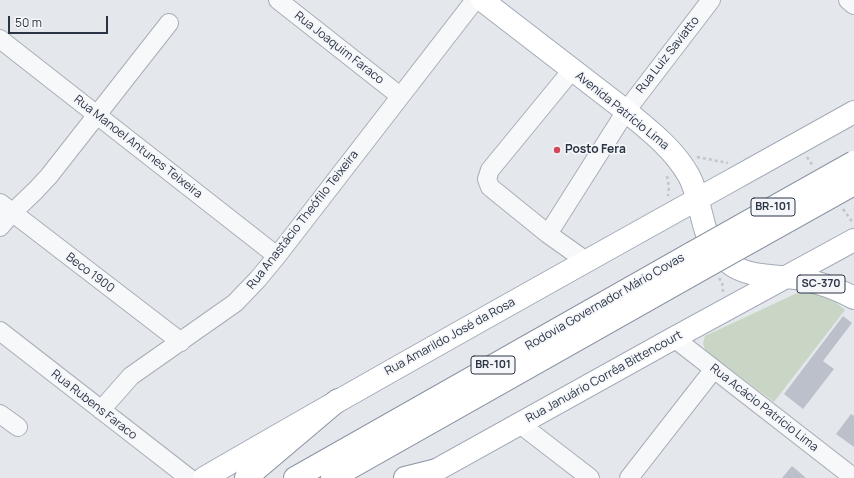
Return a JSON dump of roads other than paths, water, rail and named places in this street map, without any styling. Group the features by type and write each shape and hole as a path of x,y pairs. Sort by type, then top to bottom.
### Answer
{"main road":[{"name":"Avenida Patrício Lima","path":"482,0 626,111 670,150 682,164 690,177 698,198 708,236 716,250 730,264 744,271 758,274 802,279 819,283 854,298"},
{"name":"Rua Amarildo José da Rosa","path":"204,478 338,400 854,112"},
{"path":"670,150 682,187 681,195 675,211"},
{"name":"Rodovia Governador Mário Covas","path":"332,478 697,261 854,162"},
{"name":"Rodovia Governador Mário Covas","path":"294,478 697,261 854,184"},
{"name":"Rua Januário Corrêa Bittencourt","path":"405,478 430,474 854,240"},
{"path":"246,478 338,400"}],"street":[{"name":"Rua Joaquim Faraco","path":"278,0 400,96"},
{"name":"Rua Anastácio Theófilo Teixeira","path":"101,410 131,376 235,303 258,278 475,0"},
{"name":"Rua Luiz Saviatto","path":"548,234 626,111 711,0"},
{"path":"848,0 854,5"},
{"path":"0,227 6,208 36,190 49,176 169,23"},
{"name":"Rua Manoel Antunes Teixeira","path":"0,39 276,256"},
{"path":"572,70 490,170 487,179 490,187 548,234 586,261"},
{"name":"Beco 1900","path":"6,208 180,342"},
{"name":"Rua Rubens Faraco","path":"0,331 189,478"},
{"name":"Rua Acácio Patrício Lima","path":"674,338 854,478"},
{"path":"629,478 714,369"},
{"path":"0,414 18,427"},
{"path":"520,424 590,478"}],"place":[{"name":"Posto Fera","path":"557,150"}]}
